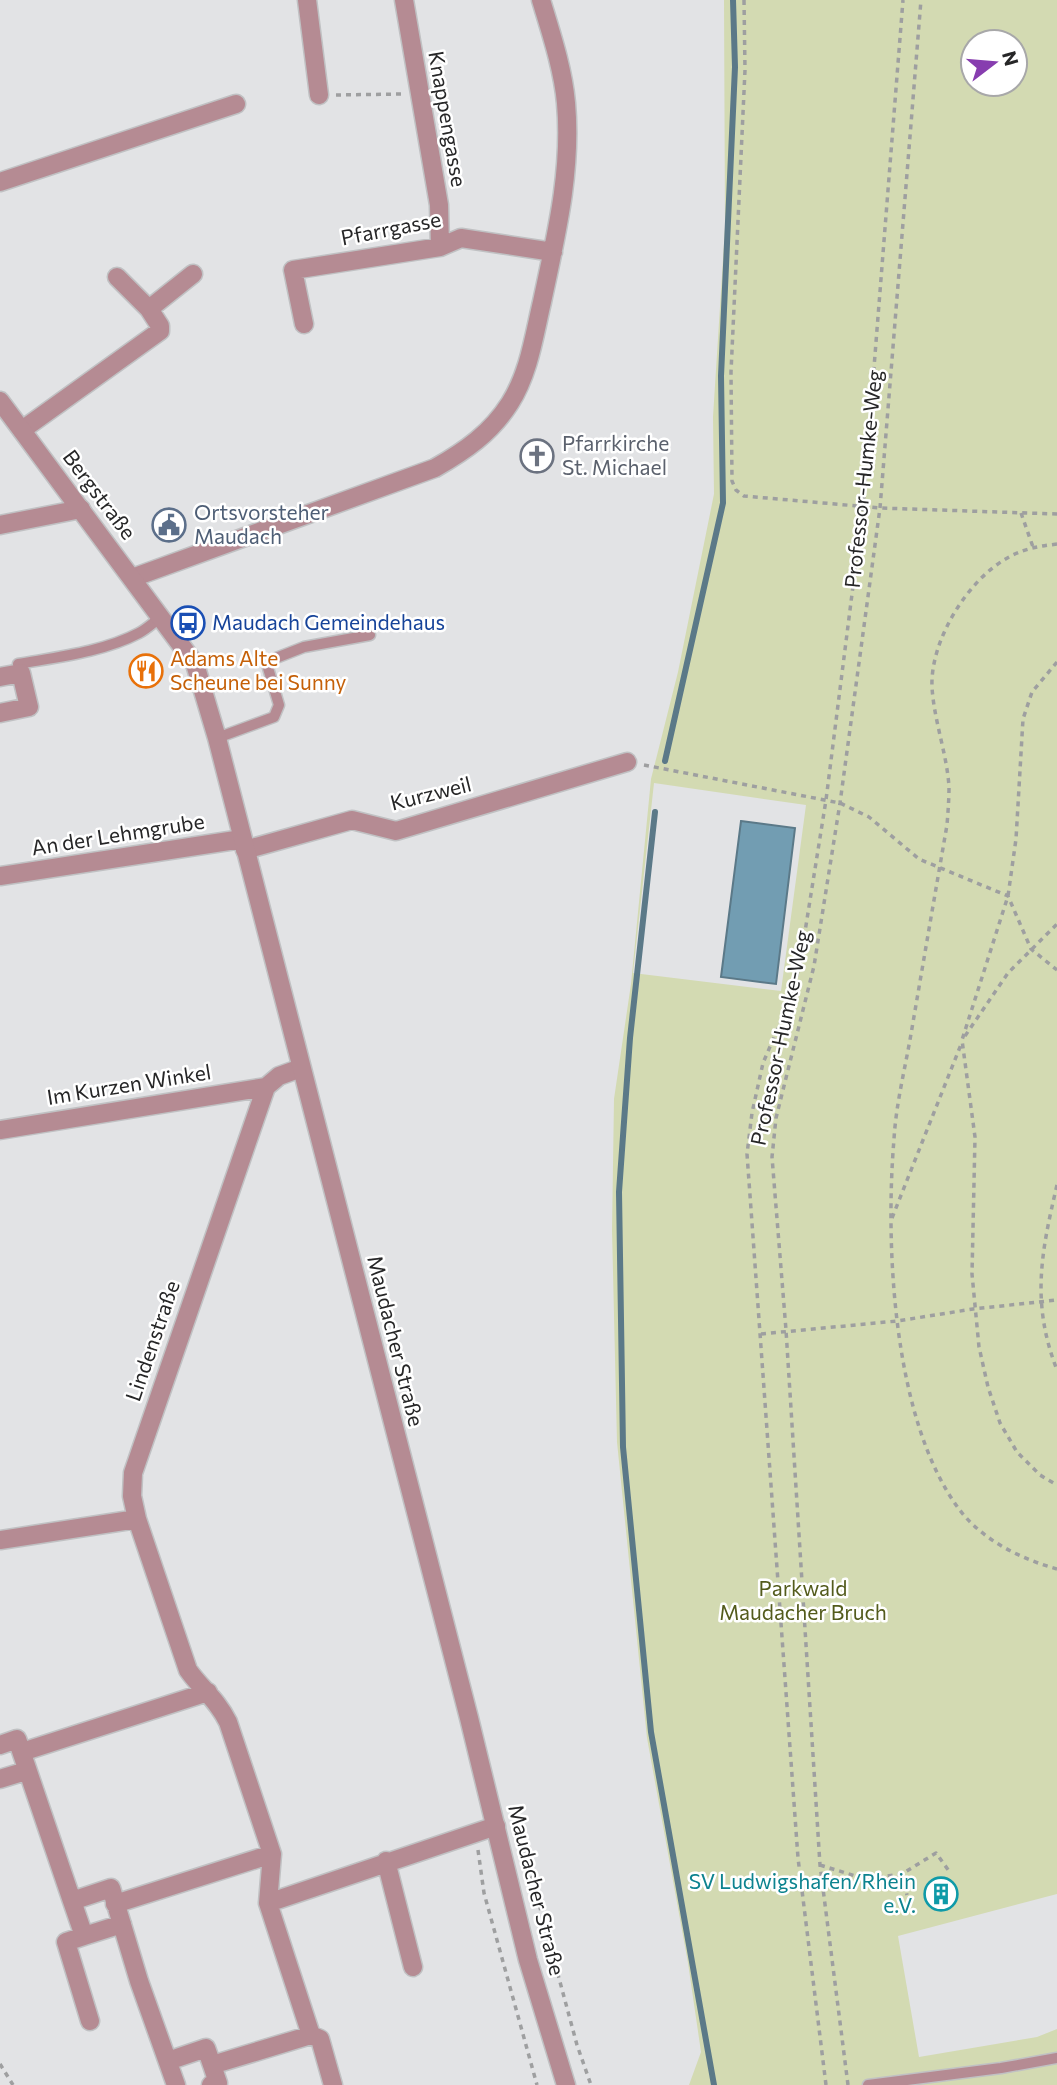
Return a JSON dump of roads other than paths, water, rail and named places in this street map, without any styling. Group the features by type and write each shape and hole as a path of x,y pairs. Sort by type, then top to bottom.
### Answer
{"street":[{"path":"307,0 319,95"},
{"name":"Knappengasse","path":"404,0 439,205 440,247"},
{"path":"132,578 410,479 457,456 478,441 511,402 523,377 553,252 565,175 566,114 559,67 541,0"},
{"path":"0,182 236,104"},
{"name":"Pfarrgasse","path":"304,324 293,270 440,247 461,238 553,252"},
{"path":"149,309 193,274"},
{"path":"22,430 160,331 160,326 149,309 117,277"},
{"name":"Bergstraße","path":"0,401 161,617"},
{"path":"0,525 81,509"},
{"name":"Maudacher Straße","path":"161,617 195,664 217,738 301,1068 503,1822 528,1960 566,2085"},
{"path":"0,677 21,673 29,708 0,713"},
{"name":"Kurzweil","path":"244,844 352,820 396,831 627,762"},
{"name":"An der Lehmgrube","path":"0,876 244,844"},
{"path":"266,1087 279,1076 301,1068"},
{"name":"Im Kurzen Winkel","path":"0,1130 266,1087"},
{"name":"Lindenstraße","path":"266,1087 133,1473 132,1496 137,1519 188,1670 219,1704 228,1722 272,1854"},
{"path":"0,1540 137,1519"},
{"path":"22,1752 208,1692"},
{"path":"0,1745 17,1739 84,1936"},
{"path":"0,1779 26,1771"},
{"path":"268,1903 503,1822"},
{"path":"115,1904 272,1854 268,1903 311,2035"},
{"path":"386,1861 413,1967"},
{"path":"72,1901 111,1888 176,2085"},
{"path":"90,2021 66,1942 122,1924"},
{"path":"212,2065 311,2035 320,2039 333,2085"},
{"path":"167,2061 206,2048 218,2083 211,2085"}],"lane":[{"path":"18,664 106,645 139,633 161,617"},
{"path":"217,738 274,717 279,705 268,668 276,658 304,647 370,635"},
{"path":"868,2085 1057,2058"}],"water":[{"path":"741,821 795,828 776,984 721,977"}],"waterway":[{"path":"665,761 723,503 721,376 735,67 733,0"},
{"path":"655,812 630,1038 619,1192 623,1447 651,1732 714,2085"}],"place":[{"name":"Pfarrkirche St. Michael","path":"537,456"},
{"name":"Ortsvorsteher Maudach","path":"169,525"},
{"name":"Maudach Gemeindehaus","path":"188,623"},
{"name":"Adams Alte Scheune bei Sunny","path":"146,671"},
{"name":"SV Ludwigshafen/Rhein e.V.","path":"941,1894"}],"park label":[{"name":"Parkwald Maudacher Bruch","path":"803,1601"}]}
